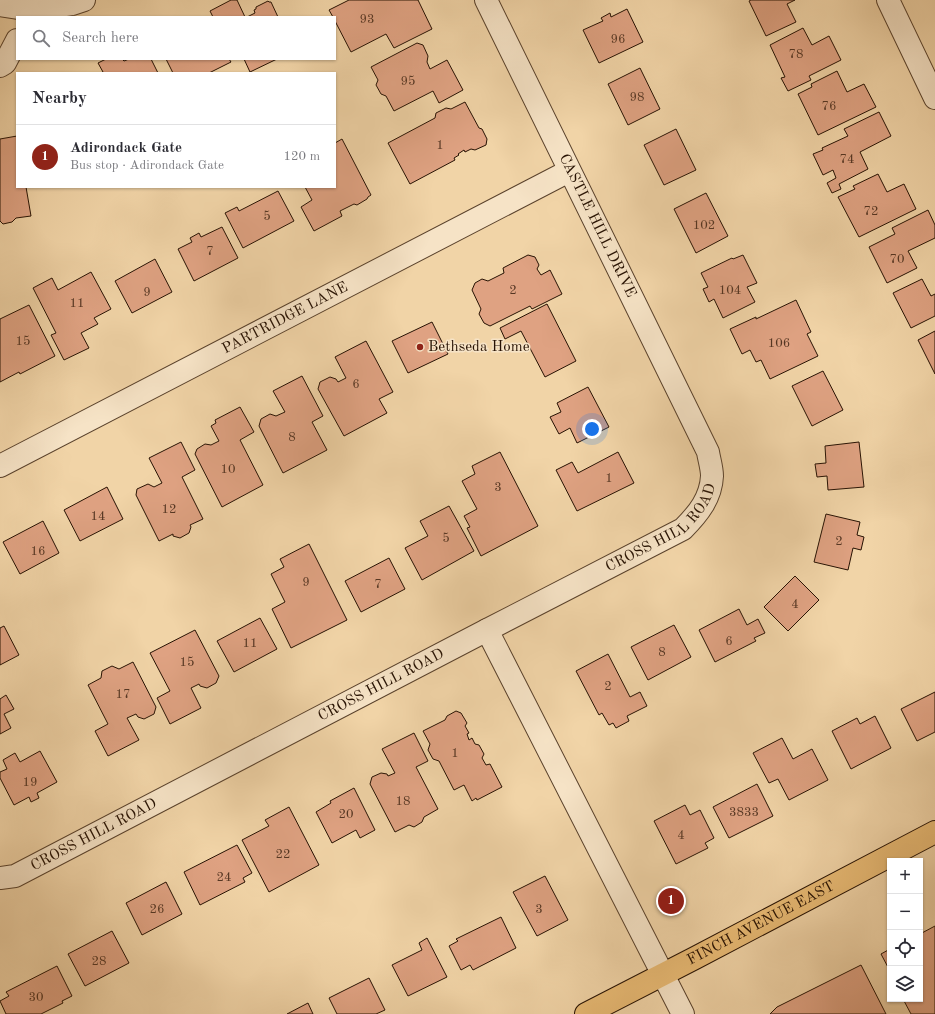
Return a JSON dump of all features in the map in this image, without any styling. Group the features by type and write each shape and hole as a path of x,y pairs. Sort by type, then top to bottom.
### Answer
{"main road":[{"name":"FINCH AVENUE EAST","path":"586,1014 935,832"}],"street":[{"path":"0,5 29,14 84,0"},
{"path":"888,0 935,98"},
{"name":"CASTLE HILL DRIVE","path":"493,2 569,171 708,452"},
{"path":"0,66 5,63 16,42"},
{"name":"PARTRIDGE LANE","path":"0,466 569,171"},
{"name":"CROSS HILL ROAD","path":"0,878 15,876 487,630 684,530 697,516 709,496 712,476 708,452"},
{"path":"487,630 683,1014"}],"building":[{"path":"231,0 237,0 245,16 212,16 210,11"},
{"path":"349,0 418,0 432,29 394,48 386,34 351,52 336,23 336,16 332,16 329,10"},
{"path":"795,0 787,4 796,22 766,36 749,1"},
{"path":"268,1 271,2 278,16 249,16 255,13 254,10 256,7"},
{"path":"627,9 643,42 599,63 583,30 603,21 601,18 610,13 611,17"},
{"path":"803,28 812,45 829,36 841,60 809,76 811,80 788,91 781,78 785,77 770,45"},
{"path":"417,43 423,45 428,56 427,62 430,69 447,60 463,90 439,103 433,91 394,111 386,96 381,94 376,85 378,80 371,67"},
{"path":"104,60 152,60 158,72 103,72 98,63"},
{"path":"166,60 230,60 231,62 211,72 172,72"},
{"path":"244,60 275,60 250,72"},
{"path":"640,68 660,109 628,125 608,84"},
{"path":"837,71 847,92 864,84 876,107 818,135 798,94 812,87 811,84"},
{"path":"465,102 479,128 482,129 487,139 486,145 475,150 471,149 465,152 464,150 454,158 455,160 410,184 388,143 435,118 436,113 446,108 451,109"},
{"path":"879,112 891,136 860,152 868,169 839,184 841,189 832,193 827,183 836,178 833,170 823,175 813,154 823,150 822,148 848,136 844,129"},
{"path":"676,129 696,170 664,185 644,145"},
{"path":"16,136 16,188 26,188 31,216 16,218 12,222 3,224 0,221 0,139"},
{"path":"342,139 371,195 357,205 354,204 340,211 342,216 314,231 301,207 312,200 306,188 336,188 336,142"},
{"path":"878,174 887,192 904,184 916,209 859,237 838,197 855,189 853,186"},
{"path":"278,191 294,221 243,248 225,213 237,207 239,211"},
{"path":"706,193 728,236 696,253 674,209"},
{"path":"928,210 935,225 935,238 908,251 917,268 887,283 869,247 895,234 892,228"},
{"path":"222,227 238,258 194,281 178,249 192,242 190,238 199,233 201,237"},
{"path":"528,255 535,257 539,265 537,269 541,275 550,270 562,294 532,309 530,306 490,326 484,323 479,314 481,309 472,290 475,283 482,279 488,281 504,273 503,268"},
{"path":"743,255 757,283 747,287 755,302 723,318 714,299 709,302 703,289 708,287 701,273 732,258 733,259"},
{"path":"155,259 172,292 132,313 115,281"},
{"path":"91,272 111,309 94,318 98,324 81,333 89,348 64,360 51,335 56,333 33,288 52,278 58,290"},
{"path":"922,279 931,296 935,294 935,316 911,328 893,293"},
{"path":"796,300 811,332 807,334 818,356 770,379 761,360 756,362 750,350 742,354 730,329 756,317 756,319"},
{"path":"547,304 576,361 545,377 521,331 505,339 500,328"},
{"path":"29,305 55,356 20,374 19,372 0,382 0,319"},
{"name":"Bethseda Home","path":"432,322 448,354 408,373 392,341"},
{"path":"935,331 935,374 918,340"},
{"path":"366,341 393,392 379,399 387,413 344,436 318,389 320,382 330,377 336,379 338,382 346,378 335,357"},
{"path":"823,371 843,410 812,426 792,386"},
{"path":"302,376 323,416 312,422 327,450 283,473 259,426 261,419 270,414 276,416 285,412 273,391"},
{"path":"588,387 609,427 577,443 570,428 559,434 550,417 561,412 557,403"},
{"path":"240,407 254,432 240,440 263,485 222,507 195,454 197,449 205,444 211,445 219,441 211,426 216,423 215,420"},
{"path":"181,442 195,470 182,477 203,519 190,525 191,527 189,533 180,538 173,536 173,534 159,541 136,495 137,489 148,484 154,487 162,483 149,458"},
{"path":"859,442 864,487 828,490 827,476 817,477 815,464 826,463 825,446"},
{"path":"500,452 538,526 481,556 467,528 470,527 464,516 477,509 462,481 475,474 472,466"},
{"path":"618,452 634,483 577,511 556,470 572,462 578,473"},
{"path":"107,487 123,519 80,541 64,510"},
{"path":"449,506 474,551 422,580 405,548 428,536 420,521"},
{"path":"826,514 860,522 857,535 864,537 861,550 853,548 848,570 814,562"},
{"path":"43,521 59,553 20,574 3,542"},
{"path":"309,544 347,620 291,648 272,609 285,602 271,574 284,567 280,559"},
{"path":"389,558 405,589 361,612 345,581"},
{"path":"795,576 819,600 788,631 764,607"},
{"path":"739,609 747,625 758,619 765,633 754,638 756,641 715,662 699,630"},
{"path":"260,618 277,649 234,672 217,641"},
{"path":"674,625 691,657 648,680 631,647"},
{"path":"4,626 19,655 0,665 0,628"},
{"path":"195,630 219,676 216,683 207,688 200,686 199,684 191,688 201,708 170,724 157,698 170,691 150,653"},
{"path":"608,654 630,697 640,692 647,706 627,716 629,721 616,728 613,723 609,725 602,713 599,715 576,671"},
{"path":"133,662 156,707 154,714 144,719 138,717 136,714 127,718 139,740 108,756 95,731 108,724 88,685 101,678 102,671 112,666 119,669"},
{"path":"935,692 935,732 917,741 901,709"},
{"path":"6,695 14,709 4,714 11,728 0,734 0,699"},
{"path":"456,711 461,713 467,723 465,726 469,733 467,734 469,740 472,738 475,744 479,745 484,754 482,758 486,765 490,764 502,787 477,800 476,798 472,801 464,785 454,790 439,761 433,759 428,750 430,744 423,731 445,720 447,716"},
{"path":"875,716 891,748 851,769 832,731 857,718 860,724"},
{"path":"414,733 428,761 416,767 438,809 424,817 422,822 414,827 409,825 395,832 370,784 372,777 381,773 387,774 388,776 395,773 382,749"},
{"path":"782,738 793,759 812,749 828,780 789,800 778,779 769,783 753,753"},
{"path":"40,751 57,782 37,793 39,798 31,802 29,797 14,805 0,778 0,772 7,769 3,760 15,753 20,762"},
{"path":"757,784 773,816 729,838 713,807"},
{"path":"354,788 375,830 360,838 356,830 332,843 316,812 331,803 330,801"},
{"path":"685,805 690,815 700,810 714,838 705,843 708,848 676,864 654,821"},
{"path":"289,807 319,865 269,892 242,840 269,826 265,820"},
{"path":"237,845 252,873 243,878 245,882 200,905 184,872"},
{"path":"545,876 568,920 537,936 513,892"},
{"path":"166,882 182,914 142,935 126,903"},
{"path":"501,917 516,948 473,970 470,965 461,970 449,946 458,941 456,939"},
{"path":"935,926 935,1014 911,1014 905,1002 923,1002 923,932"},
{"path":"112,931 129,963 85,986 68,954"},
{"path":"427,938 447,977 408,996 392,965 422,950 419,943"},
{"path":"887,951 887,965 881,954"},
{"path":"861,965 886,1014 770,1014 777,1007"},
{"path":"57,966 72,996 62,1001 63,1003 41,1014 6,1014 0,1001 9,996 6,992"},
{"path":"369,978 385,1010 376,1014 337,1014 329,998"},
{"path":"308,1003 313,1014 287,1014"}],"place":[{"name":"Bethseda Home","path":"420,347"},
{"name":"Adirondack Gate","path":"671,901"}]}
